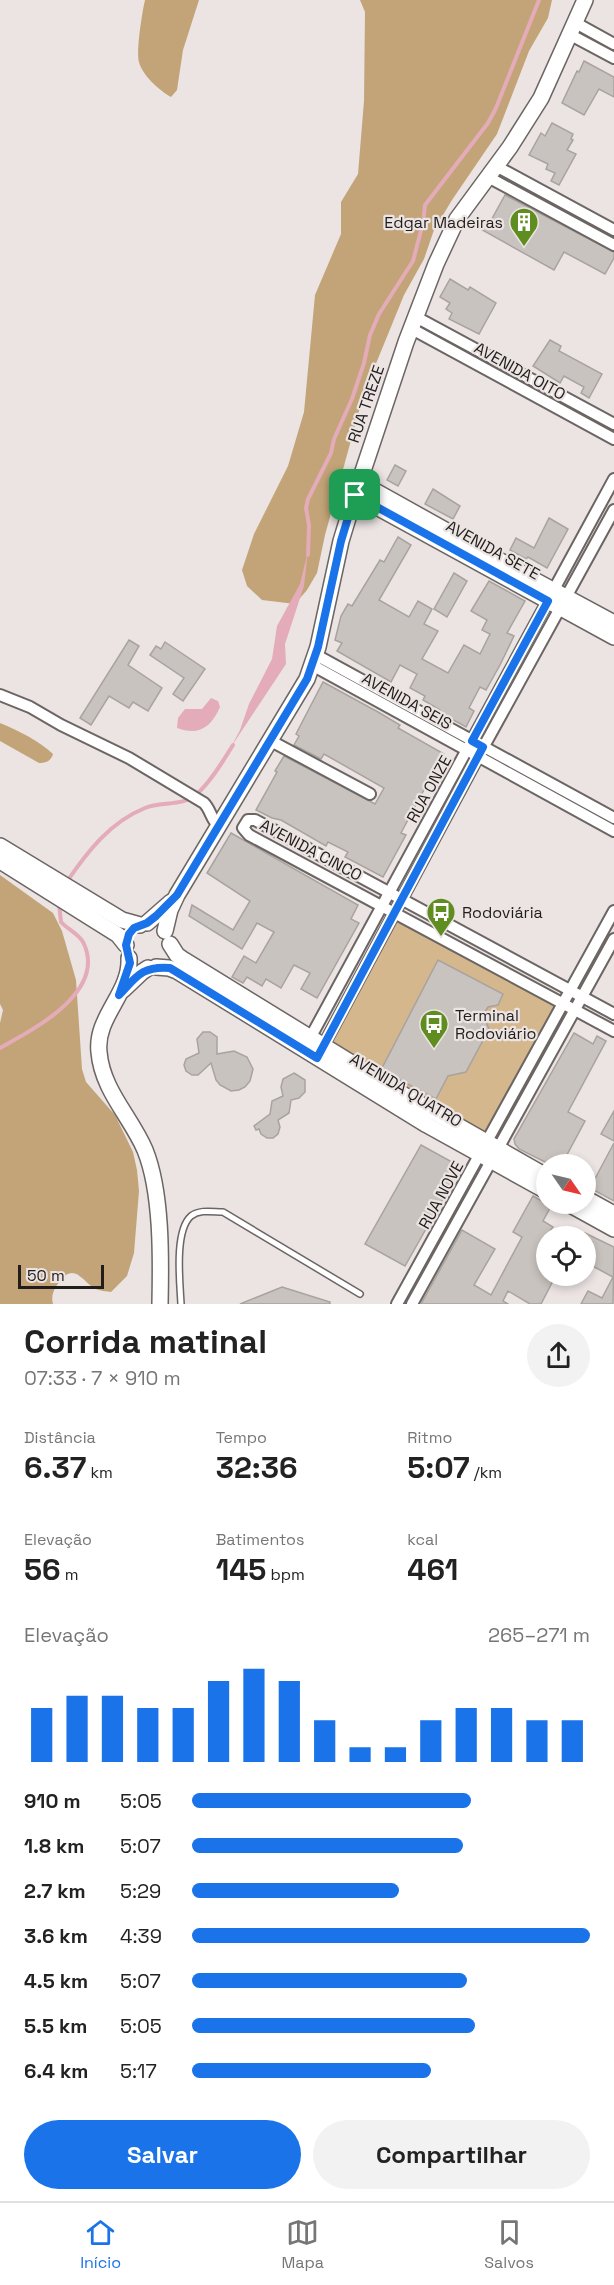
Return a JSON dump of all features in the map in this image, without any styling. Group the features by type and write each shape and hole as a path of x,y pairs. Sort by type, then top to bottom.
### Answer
{"street":[{"name":"RUA TREZE","path":"168,938 170,910 177,895 302,689 314,660 341,541 357,488 414,323 448,237 541,98 585,0"},
{"path":"572,28 614,44"},
{"path":"572,28 614,58"},
{"path":"492,171 614,230"},
{"path":"492,171 614,245"},
{"name":"AVENIDA OITO","path":"414,323 614,424"},
{"name":"AVENIDA OITO","path":"414,323 614,439"},
{"name":"RUA ONZE","path":"314,1048 395,912 481,752 614,478"},
{"name":"AVENIDA SETE","path":"357,488 557,599 614,637"},
{"name":"RUA ONZE","path":"314,1048 382,905 469,746 557,599 614,510"},
{"name":"AVENIDA SETE","path":"557,599 614,623"},
{"name":"AVENIDA SEIS","path":"314,660 571,801 614,831"},
{"path":"0,694 129,758 204,803 213,821 219,826"},
{"path":"271,741 370,794"},
{"name":"AVENIDA SEIS","path":"571,801 614,818"},
{"name":"AVENIDA CINCO","path":"614,1014 255,820 248,820 244,824 243,828 249,835 614,1031"},
{"path":"0,846 49,884"},
{"path":"0,861 49,884 103,917 118,935 135,964 152,968"},
{"name":"RUA TREZE","path":"143,924 177,895"},
{"name":"RUA NOVE","path":"412,1304 564,1004 614,911"},
{"path":"103,917 160,927 168,938 168,957 142,972 119,995"},
{"path":"143,924 129,934 127,975 100,1033 99,1055 108,1086 141,1142 149,1164 156,1198 161,1250 160,1304"},
{"name":"AVENIDA QUATRO","path":"168,938 177,955 244,1004 314,1048 427,1125 536,1172"},
{"name":"RUA NOVE","path":"398,1304 575,1010 614,939"},
{"name":"AVENIDA QUATRO","path":"152,968 170,968 244,1004"},
{"name":"AVENIDA QUATRO","path":"489,1152 536,1184"},
{"path":"596,1209 614,1214"},
{"path":"593,1214 614,1228"}],"lane":[{"path":"181,1304 180,1252 183,1228 191,1216 203,1211 224,1212 360,1294"}],"shaded area":[{"path":"145,0 199,0 183,50 177,90 171,97 152,82 139,62 139,41"},
{"path":"360,0 552,0 548,18 529,51 497,134 434,230 424,259 404,295 364,393 325,535 317,573 295,604 262,600 247,586 242,570 254,534 288,466 304,412 315,295 341,234 341,202 358,174 364,101 365,12"},
{"path":"308,551 304,586 285,644 286,664 231,747 249,704 272,659 277,626 300,584"},
{"path":"211,698 218,701 220,707 208,725 191,731 177,728 178,718 185,709 202,709"},
{"path":"0,723 41,744 53,754 51,758 39,763 0,741"},
{"path":"0,875 53,913 62,931 76,980 82,1069 86,1082 115,1115 133,1152 137,1170 139,1191 134,1253 127,1276 111,1292 96,1289 78,1275 68,1274 54,1290 53,1304 0,1304 0,1023 3,1010 0,1004"},
{"path":"395,912 564,1004 487,1143 324,1045"}],"building":[{"path":"584,61 614,77 614,97 599,89 584,115 562,103"},
{"path":"552,123 573,134 571,139 573,140 567,150 576,154 559,185 551,181 555,173 546,169 548,164 529,155 541,133 545,136"},
{"path":"505,195 614,252 614,258 605,274 564,252 554,270 477,227 481,220 489,224"},
{"path":"450,279 468,290 470,287 496,303 479,334 449,319 452,313 446,309 450,303 440,297"},
{"path":"550,340 561,346 559,351 602,374 589,398 581,393 584,387 564,376 560,383 533,366"},
{"path":"395,465 406,471 398,486 387,480"},
{"path":"433,489 460,506 453,519 425,504"},
{"path":"549,518 568,529 547,568 510,550 516,538 534,548"},
{"path":"398,537 411,545 379,600 409,617 418,601 432,609 424,624 438,631 422,659 448,673 464,645 480,654 490,634 482,630 487,620 471,611 489,581 525,601 507,633 514,636 500,665 486,690 480,687 469,708 474,711 466,727 439,712 440,710 423,700 425,696 410,688 417,674 400,665 391,682 337,651 342,643 335,640 341,616 348,604 352,606 380,560 384,562"},
{"path":"454,573 467,581 447,617 434,609"},
{"path":"129,640 139,646 128,665 162,688 148,711 133,702 129,708 109,696 91,725 80,718"},
{"path":"165,642 205,669 183,701 173,694 184,678 150,655 156,646 161,649"},
{"path":"323,682 400,725 398,728 444,754 425,783 427,784 401,833 406,835 383,877 345,857 348,852 328,842 326,846 281,820 256,810 284,756 375,804 384,788 324,754 321,759 294,745 299,736 296,734"},
{"path":"231,833 358,905 351,919 359,923 317,998 301,989 310,973 294,965 281,988 266,979 262,986 247,977 243,983 232,977 244,956 256,963 274,932 257,923 242,949 189,916 192,905 233,930 250,901 207,873"},
{"name":"Terminal Rodoviário","path":"438,960 503,994 498,1005 488,1007 483,1015 489,1029 466,1072 448,1076 436,1099 381,1070"},
{"path":"203,1032 210,1032 217,1037 217,1054 234,1051 247,1057 253,1069 250,1081 245,1087 231,1091 220,1085 216,1080 211,1063 198,1075 192,1075 186,1071 184,1065 186,1059 199,1053 197,1039"},
{"path":"574,1033 593,1044 597,1036 606,1041 568,1112 585,1121 567,1154 536,1154 536,1158 519,1149 514,1139"},
{"path":"294,1073 305,1080 305,1092 299,1098 291,1100 289,1113 278,1120 280,1127 278,1134 273,1138 267,1138 254,1126 270,1114 272,1101 283,1096 281,1087 283,1079"},
{"path":"614,1111 614,1141 601,1134"},
{"path":"614,1143 614,1201 596,1191 596,1177"},
{"path":"421,1145 461,1167 405,1266 365,1244"},
{"path":"533,1196 536,1198 536,1214 547,1214 543,1221 551,1226 536,1226 536,1286 550,1286 541,1304 530,1304 508,1291 503,1301 508,1304 421,1304 462,1230 495,1249 474,1285 491,1295 522,1237 513,1232"},
{"path":"596,1238 614,1247 613,1304 581,1304 588,1291 602,1298 613,1277 596,1268"},
{"path":"282,1287 330,1302 330,1304 240,1304"}],"waterway":[{"path":"308,555 309,525 306,508 308,499 331,453 334,439 352,399 364,363 370,335 379,314 413,261 423,223 425,205 488,123 496,108 539,0"},
{"path":"66,883 91,849 121,821 145,808 180,802 198,793 213,776 233,745"},
{"path":"0,1048 30,1031 62,1008 76,994 85,978 88,962 84,944 80,937 61,922 59,904"}],"place":[{"name":"Edgar Madeiras","path":"524,248"},
{"name":"Rodoviária","path":"441,938"},
{"name":"Terminal Rodoviário","path":"434,1050"}],"route":[{"path":"355,495 548,601 472,741 483,747 317,1058 170,968 148,968 119,995 130,963 126,945 129,934 134,928 147,923 166,908 177,895 307,679 318,647 341,541 355,495"}]}
